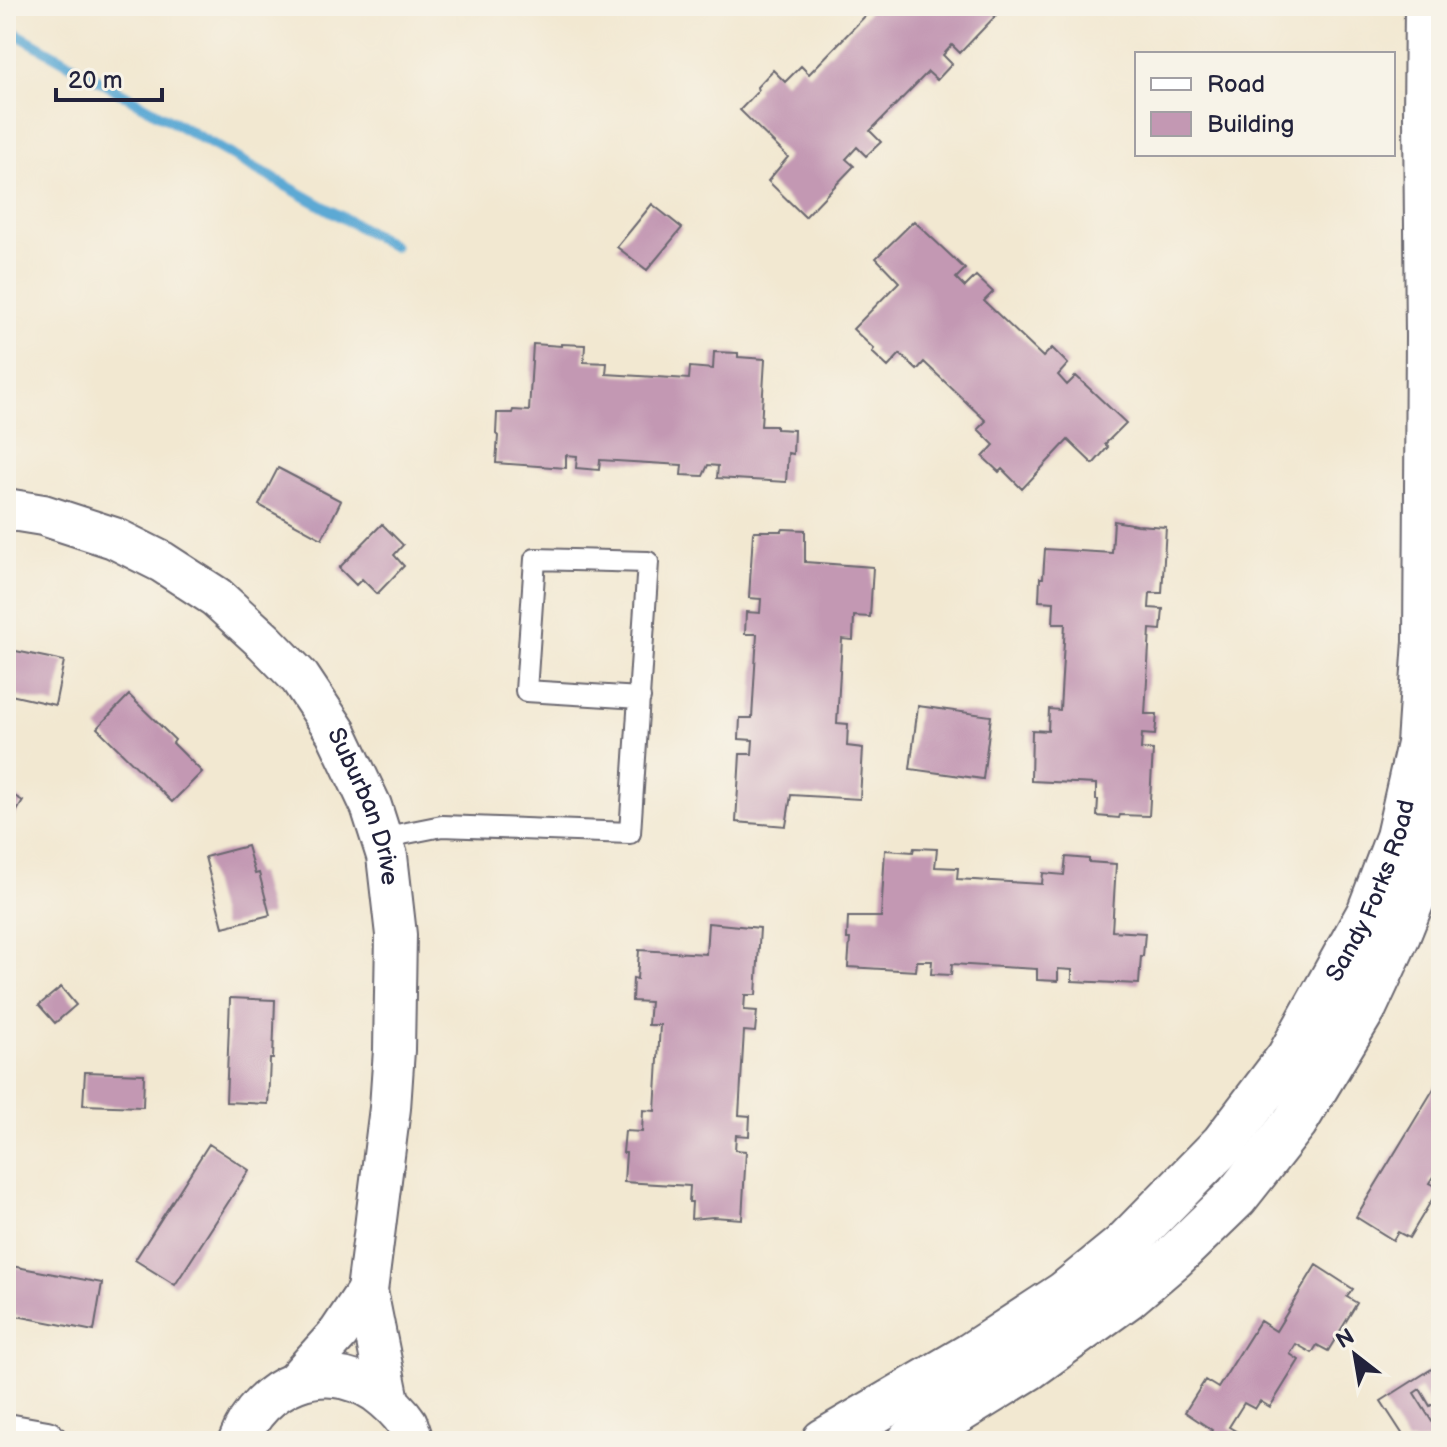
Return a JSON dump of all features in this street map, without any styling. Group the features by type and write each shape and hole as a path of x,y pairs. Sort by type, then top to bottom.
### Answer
{"street":[{"name":"Sandy Forks Road","path":"824,1441 971,1355 1064,1294 1123,1246 1223,1144 1289,1057 1369,913 1398,837 1419,744 1426,641 1434,463 1428,337 1427,6"},
{"name":"Suburban Drive","path":"6,509 43,515 114,538 162,562 216,597 300,678 336,732 371,806 387,856 396,935 390,1108 367,1291 389,1401"},
{"name":"Sandy Forks Road","path":"910,1441 1030,1367 1126,1298 1236,1197 1295,1122 1365,1006 1425,868 1441,808"},
{"name":"Suburban Drive","path":"306,1380 367,1291"},
{"name":"Suburban Drive","path":"306,1380 340,1378 367,1386 389,1401 406,1423 413,1441"},
{"path":"231,1436 274,1393 306,1380"},
{"path":"6,1434 46,1441"}],"lane":[{"path":"382,838 442,826 630,833 640,698 648,562 535,559 526,691 640,698"}],"building":[{"path":"863,6 1005,6 960,53 952,45 943,55 952,64 937,80 928,72 870,131 881,142 866,156 857,147 846,159 854,166 805,217 768,181 788,157 740,110 773,70 785,82 801,66 809,74 869,12"},
{"path":"652,204 682,228 647,270 617,247"},
{"path":"914,221 965,269 956,278 965,287 976,276 993,292 984,301 1043,357 1052,348 1068,364 1058,375 1067,385 1076,376 1126,423 1105,444 1108,447 1093,464 1068,440 1022,489 1002,469 999,472 983,457 994,445 978,429 986,421 924,362 917,370 900,354 888,367 853,329 899,282 876,258"},
{"path":"533,344 585,345 584,362 607,363 606,374 689,379 690,367 713,369 714,352 765,359 761,426 794,430 793,454 788,453 786,482 717,478 718,466 708,465 703,476 681,475 682,465 600,460 599,470 576,468 577,456 566,455 566,468 496,463 497,413 529,411"},
{"path":"278,468 341,501 322,539 259,505"},
{"path":"1114,521 1166,527 1162,593 1150,593 1149,608 1163,609 1161,630 1150,629 1145,714 1157,714 1155,735 1142,734 1141,749 1153,750 1149,816 1097,816 1096,784 1031,781 1032,730 1048,731 1049,709 1060,710 1065,624 1053,624 1054,602 1039,601 1045,549 1112,553"},
{"path":"382,524 403,545 394,555 404,566 377,594 362,579 356,585 339,568"},
{"path":"805,530 805,562 873,567 870,617 854,616 853,640 842,639 837,723 848,724 847,746 863,748 860,799 791,795 786,826 736,822 740,754 752,754 753,740 739,739 740,718 752,718 757,634 745,634 746,612 760,613 761,599 749,598 753,533"},
{"path":"6,649 64,661 55,705 6,694"},
{"path":"129,695 175,740 173,743 202,772 172,802 97,728"},
{"path":"918,706 991,716 983,779 910,769"},
{"path":"6,791 23,801 6,829"},
{"path":"247,846 255,874 259,873 270,915 223,927 205,857"},
{"path":"914,848 937,849 935,867 958,868 957,879 1042,884 1043,873 1064,875 1066,857 1116,864 1112,931 1145,933 1139,984 1072,981 1072,970 1058,969 1058,981 1037,980 1037,969 952,964 951,975 931,974 932,961 917,961 916,971 848,967 848,917 881,917 885,850 913,852"},
{"path":"708,923 760,928 756,995 745,995 744,1010 757,1011 755,1032 744,1031 739,1115 750,1116 749,1136 736,1135 735,1150 746,1151 742,1219 691,1219 690,1186 624,1182 625,1131 642,1132 643,1110 655,1111 660,1025 648,1025 650,1002 632,1001 639,950 706,954"},
{"path":"61,987 76,1005 55,1023 39,1005"},
{"path":"230,998 275,1000 268,1104 226,1102"},
{"path":"85,1072 144,1074 143,1107 83,1105"},
{"path":"1436,1085 1441,1088 1441,1166 1429,1183 1439,1188 1409,1238 1398,1232 1393,1240 1356,1217"},
{"path":"209,1144 249,1170 175,1285 135,1260"},
{"path":"6,1265 102,1283 94,1331 6,1314"},
{"path":"1316,1265 1353,1289 1347,1297 1357,1303 1328,1351 1317,1345 1312,1353 1296,1344 1290,1354 1299,1360 1270,1407 1260,1401 1255,1409 1244,1403 1229,1427 1253,1441 1205,1441 1212,1430 1185,1412 1205,1380 1218,1388 1260,1321 1276,1331"},
{"path":"1441,1363 1441,1399 1430,1406 1420,1389 1414,1393 1441,1436 1441,1441 1407,1441 1381,1401"}],"waterway":[{"path":"6,28 393,246"}]}
